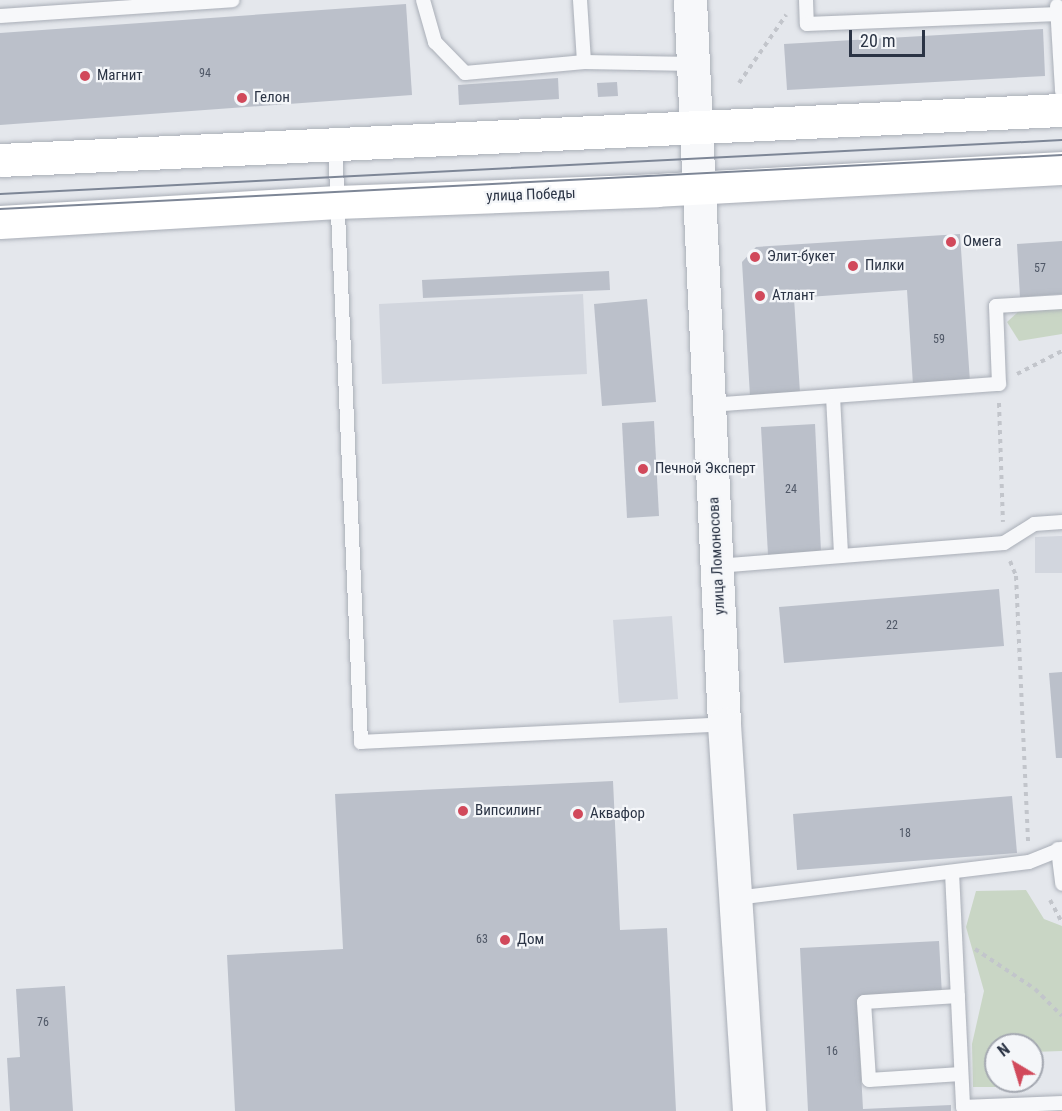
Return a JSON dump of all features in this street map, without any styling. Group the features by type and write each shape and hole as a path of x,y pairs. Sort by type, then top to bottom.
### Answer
{"main road":[{"path":"0,160 1062,110"},
{"name":"улица Победы","path":"0,222 337,202 699,188 1062,168"}],"street":[{"name":"улица Ломоносова","path":"690,0 724,724 749,1111"}],"lane":[{"path":"0,16 232,0"},
{"path":"423,0 435,42 465,73 584,62 693,64"},
{"path":"580,0 584,62"},
{"path":"806,0 807,24 1060,10 1062,91"},
{"path":"335,144 361,742 724,724"},
{"path":"710,405 999,384 996,306 1062,302"},
{"path":"833,396 841,556"},
{"path":"717,566 1004,543 1034,524 1062,522"},
{"path":"736,898 1029,862 1060,849 1062,884"},
{"path":"952,872 963,1107 1062,1103"},
{"path":"958,996 864,1002 869,1080 961,1074"}],"path":[{"path":"739,83 790,9"},
{"path":"1062,351 999,384 1004,543 1016,576 1029,862 1062,923"},
{"path":"955,936 1035,989 1062,1016"}],"shaded area":[{"path":"583,294 587,374 382,384 379,304"},
{"path":"1062,536 1062,573 1035,573 1035,537"},
{"path":"672,616 678,699 619,703 613,620"}],"green space":[{"path":"1062,307 1062,334 1019,341 1007,322 1019,311"},
{"path":"1026,890 1044,919 1062,926 1062,1051 1044,1052 1044,1033 984,1033 984,1087 973,1087 972,1044 984,991 966,927 976,891"}],"building":[{"path":"406,4 412,95 0,125 0,33"},
{"path":"1043,29 1045,76 787,90 784,44"},
{"path":"558,78 559,99 459,105 458,85"},
{"path":"617,82 618,96 598,97 597,83"},
{"path":"960,234 970,382 913,385 907,290 794,298 800,393 750,396 742,262 756,247"},
{"path":"1062,241 1062,294 1020,297 1017,244"},
{"path":"609,271 610,290 423,298 422,280"},
{"path":"647,299 656,402 602,406 594,304"},
{"path":"654,421 659,516 627,518 622,423"},
{"path":"815,424 821,552 768,555 761,427"},
{"path":"999,589 1004,646 784,663 779,607"},
{"path":"1062,672 1062,758 1056,758 1049,673"},
{"name":"Дом","path":"613,781 620,930 667,928 676,1111 235,1111 227,955 343,949 335,794"},
{"path":"1012,796 1017,853 797,870 793,814"},
{"path":"939,941 942,995 857,999 863,1109 951,1105 951,1111 808,1111 800,948"},
{"path":"65,986 73,1111 10,1111 7,1058 20,1057 16,989"}],"tram line":[{"path":"0,194 1062,140"},
{"path":"0,209 1062,155"}],"place":[{"name":"Магнит","path":"85,76"},
{"name":"Гелон","path":"242,98"},
{"name":"Омега","path":"951,242"},
{"name":"Элит-букет","path":"755,257"},
{"name":"Пилки","path":"853,266"},
{"name":"Атлант","path":"760,296"},
{"name":"Печной Эксперт","path":"643,469"},
{"name":"Випсилинг","path":"463,811"},
{"name":"Аквафор","path":"578,814"},
{"name":"Дом","path":"505,940"}]}
